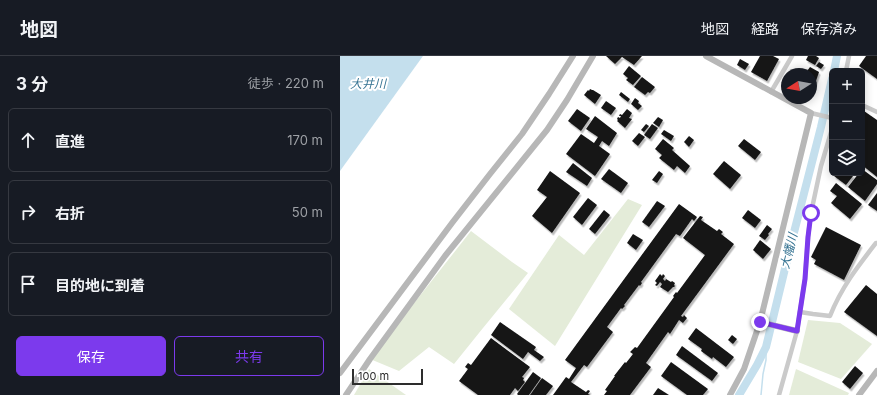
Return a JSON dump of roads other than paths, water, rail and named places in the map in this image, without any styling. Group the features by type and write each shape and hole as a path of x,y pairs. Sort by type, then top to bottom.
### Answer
{"street":[{"path":"340,373 412,276 522,134 573,56"},
{"path":"346,395 370,359 445,256 547,130 593,56"},
{"path":"706,56 811,113 829,118"},
{"path":"772,92 792,56"},
{"path":"847,68 849,56"},
{"path":"865,106 877,112"},
{"path":"730,395 744,369 760,322 811,113"},
{"path":"779,395 797,331 805,279 811,213 821,166 829,139"},
{"path":"800,312 830,316 836,300 855,270 876,242 877,243"},
{"path":"760,322 797,331"},
{"path":"859,395 877,370"}],"water":[{"name":"大井川","path":"340,56 423,56 340,171"}],"waterway":[{"name":"大幡川","path":"835,68 837,56"},
{"name":"大幡川","path":"739,395 766,347 829,92"},
{"path":"761,395 766,360 766,347"}]}
